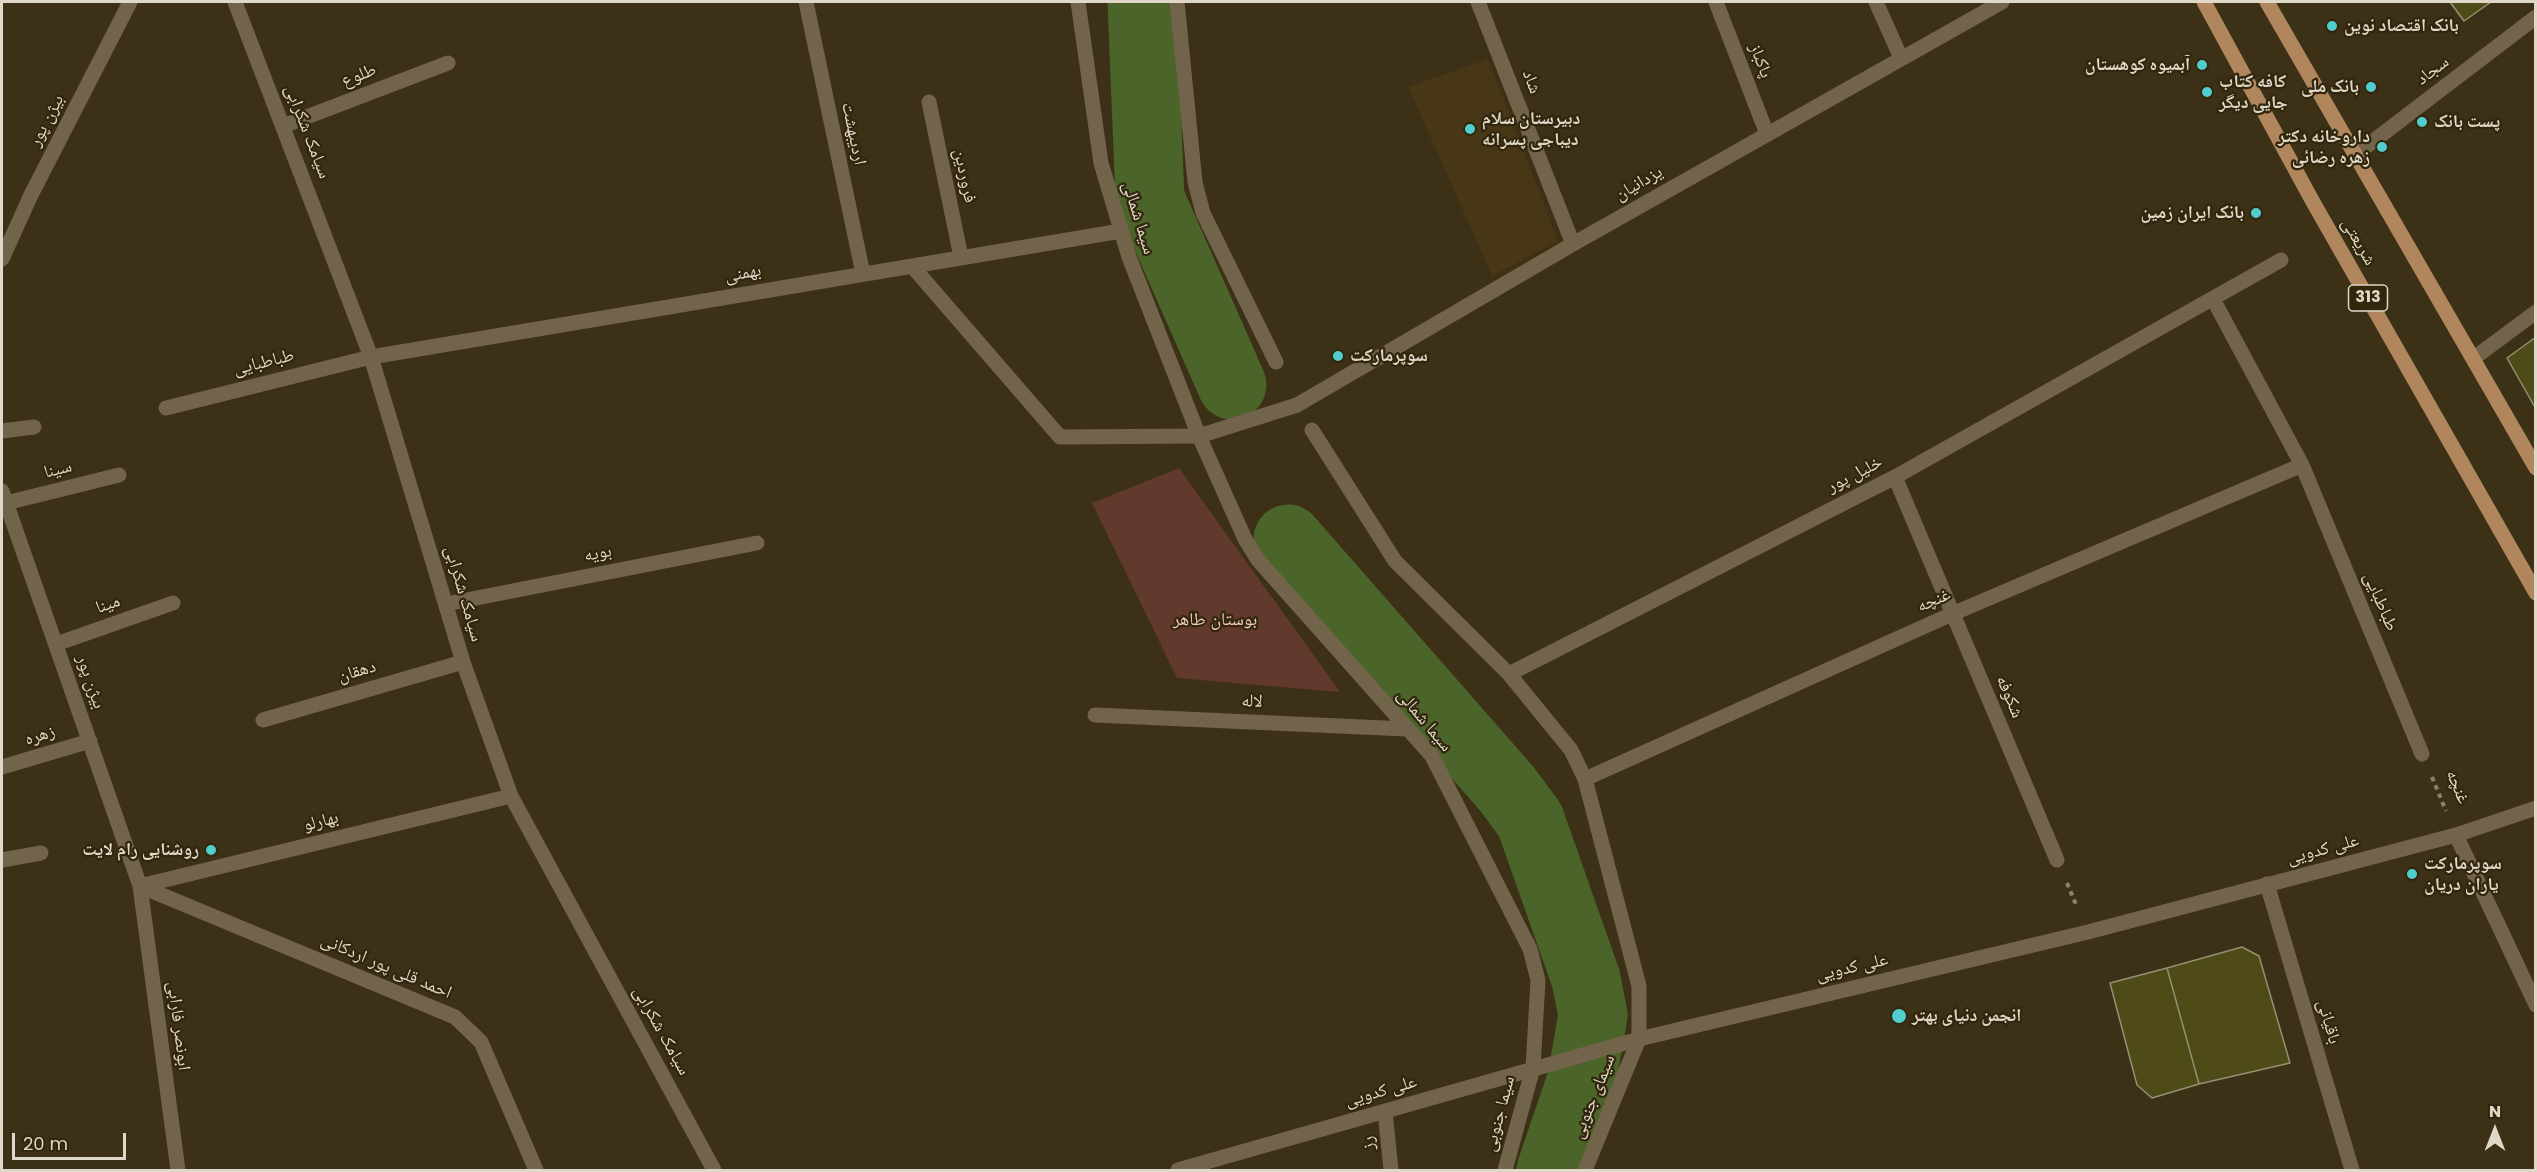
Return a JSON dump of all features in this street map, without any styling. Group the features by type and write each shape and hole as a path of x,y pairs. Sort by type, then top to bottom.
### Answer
{"main road":[{"name":"شریعتی","path":"2204,2 2313,202 2535,593"},
{"path":"2267,2 2474,357 2535,468"}],"street":[{"name":"بیژن پور","path":"2,260 31,195 130,2"},
{"name":"سیامک شکرابی","path":"235,2 371,357 463,662 511,796 714,1170"},
{"name":"اردیبهشت","path":"806,2 863,274"},
{"name":"سیما شمالی","path":"1078,2 1101,164 1129,257 1199,436 1245,539 1258,560 1432,756 1530,948 1538,980 1533,1068"},
{"path":"1177,2 1195,182 1203,213 1276,362"},
{"name":"شاد","path":"1478,2 1573,244"},
{"name":"پاکباز","path":"1716,2 1767,134"},
{"path":"1876,2 1901,58"},
{"name":"یزدانیان","path":"1199,436 1297,405 1573,244 2002,2"},
{"name":"سجاد","path":"2355,155 2535,17"},
{"name":"طلوع","path":"284,126 448,63"},
{"name":"فروردین","path":"929,102 961,257"},
{"name":"بهمنی","path":"371,357 1121,231"},
{"name":"خلیل‌ پور","path":"1509,674 1895,477 2281,260"},
{"path":"912,266 1060,437 1199,436"},
{"path":"2212,299 2302,465"},
{"path":"2474,357 2535,312"},
{"name":"طباطبایی","path":"166,408 371,357"},
{"path":"2,431 34,427"},
{"path":"1312,430 1395,561 1509,674 1571,750 1585,779 1639,986 1639,1039"},
{"name":"طباطبایی","path":"2302,465 2422,754"},
{"name":"غنچه","path":"1585,779 1952,614 2302,465"},
{"name":"سینا","path":"4,497 119,476"},
{"name":"شکوفه","path":"1895,477 2057,860"},
{"name":"بیژن پور","path":"4,497 140,886"},
{"name":"بویه","path":"446,604 757,543"},
{"name":"مینا","path":"56,644 173,603"},
{"name":"دهقان","path":"263,720 463,662"},
{"name":"لاله","path":"1095,715 1406,729"},
{"name":"زهره","path":"2,767 90,741"},
{"name":"بهارلو","path":"140,886 511,796"},
{"name":"علی کدویی","path":"1178,1170 1639,1039 2088,932 2456,835 2535,808"},
{"path":"2456,835 2535,1005"},
{"path":"2,860 41,853"},
{"name":"باقیانی","path":"2267,884 2352,1170"},
{"name":"ابونصر فارابی","path":"140,886 178,1170"},
{"name":"احمد قلی پور اردکانی","path":"140,886 455,1017 481,1042 536,1170"},
{"name":"سیمای جنوبی","path":"1585,1170 1639,1039"},
{"name":"سیما جنوبی","path":"1505,1170 1533,1068"},
{"name":"رز","path":"1385,1111 1391,1170"}],"path":[{"name":"غنچه","path":"2422,754 2456,835"},
{"path":"2057,860 2088,932"}],"shaded area":[{"name":"دبیرستان سلام دیباجی پسرانه","path":"1488,59 1558,241 1492,276 1408,87"}],"green space":[{"name":"بوستان طاهر","path":"1179,468 1340,692 1177,678 1092,503"}],"building":[{"path":"2450,2 2491,2 2464,21"},
{"path":"2536,337 2536,409 2507,358"},
{"path":"2242,947 2259,956 2290,1063 2199,1084 2167,968"},
{"path":"2167,968 2199,1084 2152,1098 2137,1085 2110,983"}],"waterway":[{"path":"1142,2 1150,199 1232,385"},
{"path":"1288,539 1507,789 1530,820 1586,979 1593,1015 1582,1079 1551,1170"}],"place":[{"name":"بانک اقتصاد نوین","path":"2332,26"},
{"name":"آبمیوه کوهستان","path":"2202,65"},
{"name":"بانک ملی","path":"2371,87"},
{"name":"کافه کتاب جایی دیگر","path":"2207,92"},
{"name":"پست بانک","path":"2422,122"},
{"name":"دبیرستان سلام دیباجی پسرانه","path":"1470,129"},
{"name":"داروخانه دکتر زهره رضائی","path":"2382,147"},
{"name":"بانک ایران زمین","path":"2256,213"},
{"name":"سوپرمارکت","path":"1338,356"},
{"name":"روشنایی رام لایت","path":"211,850"},
{"name":"سوپرمارکت یاران دریان","path":"2412,874"},
{"name":"انجمن دنیای بهتر","path":"1899,1016"}]}
